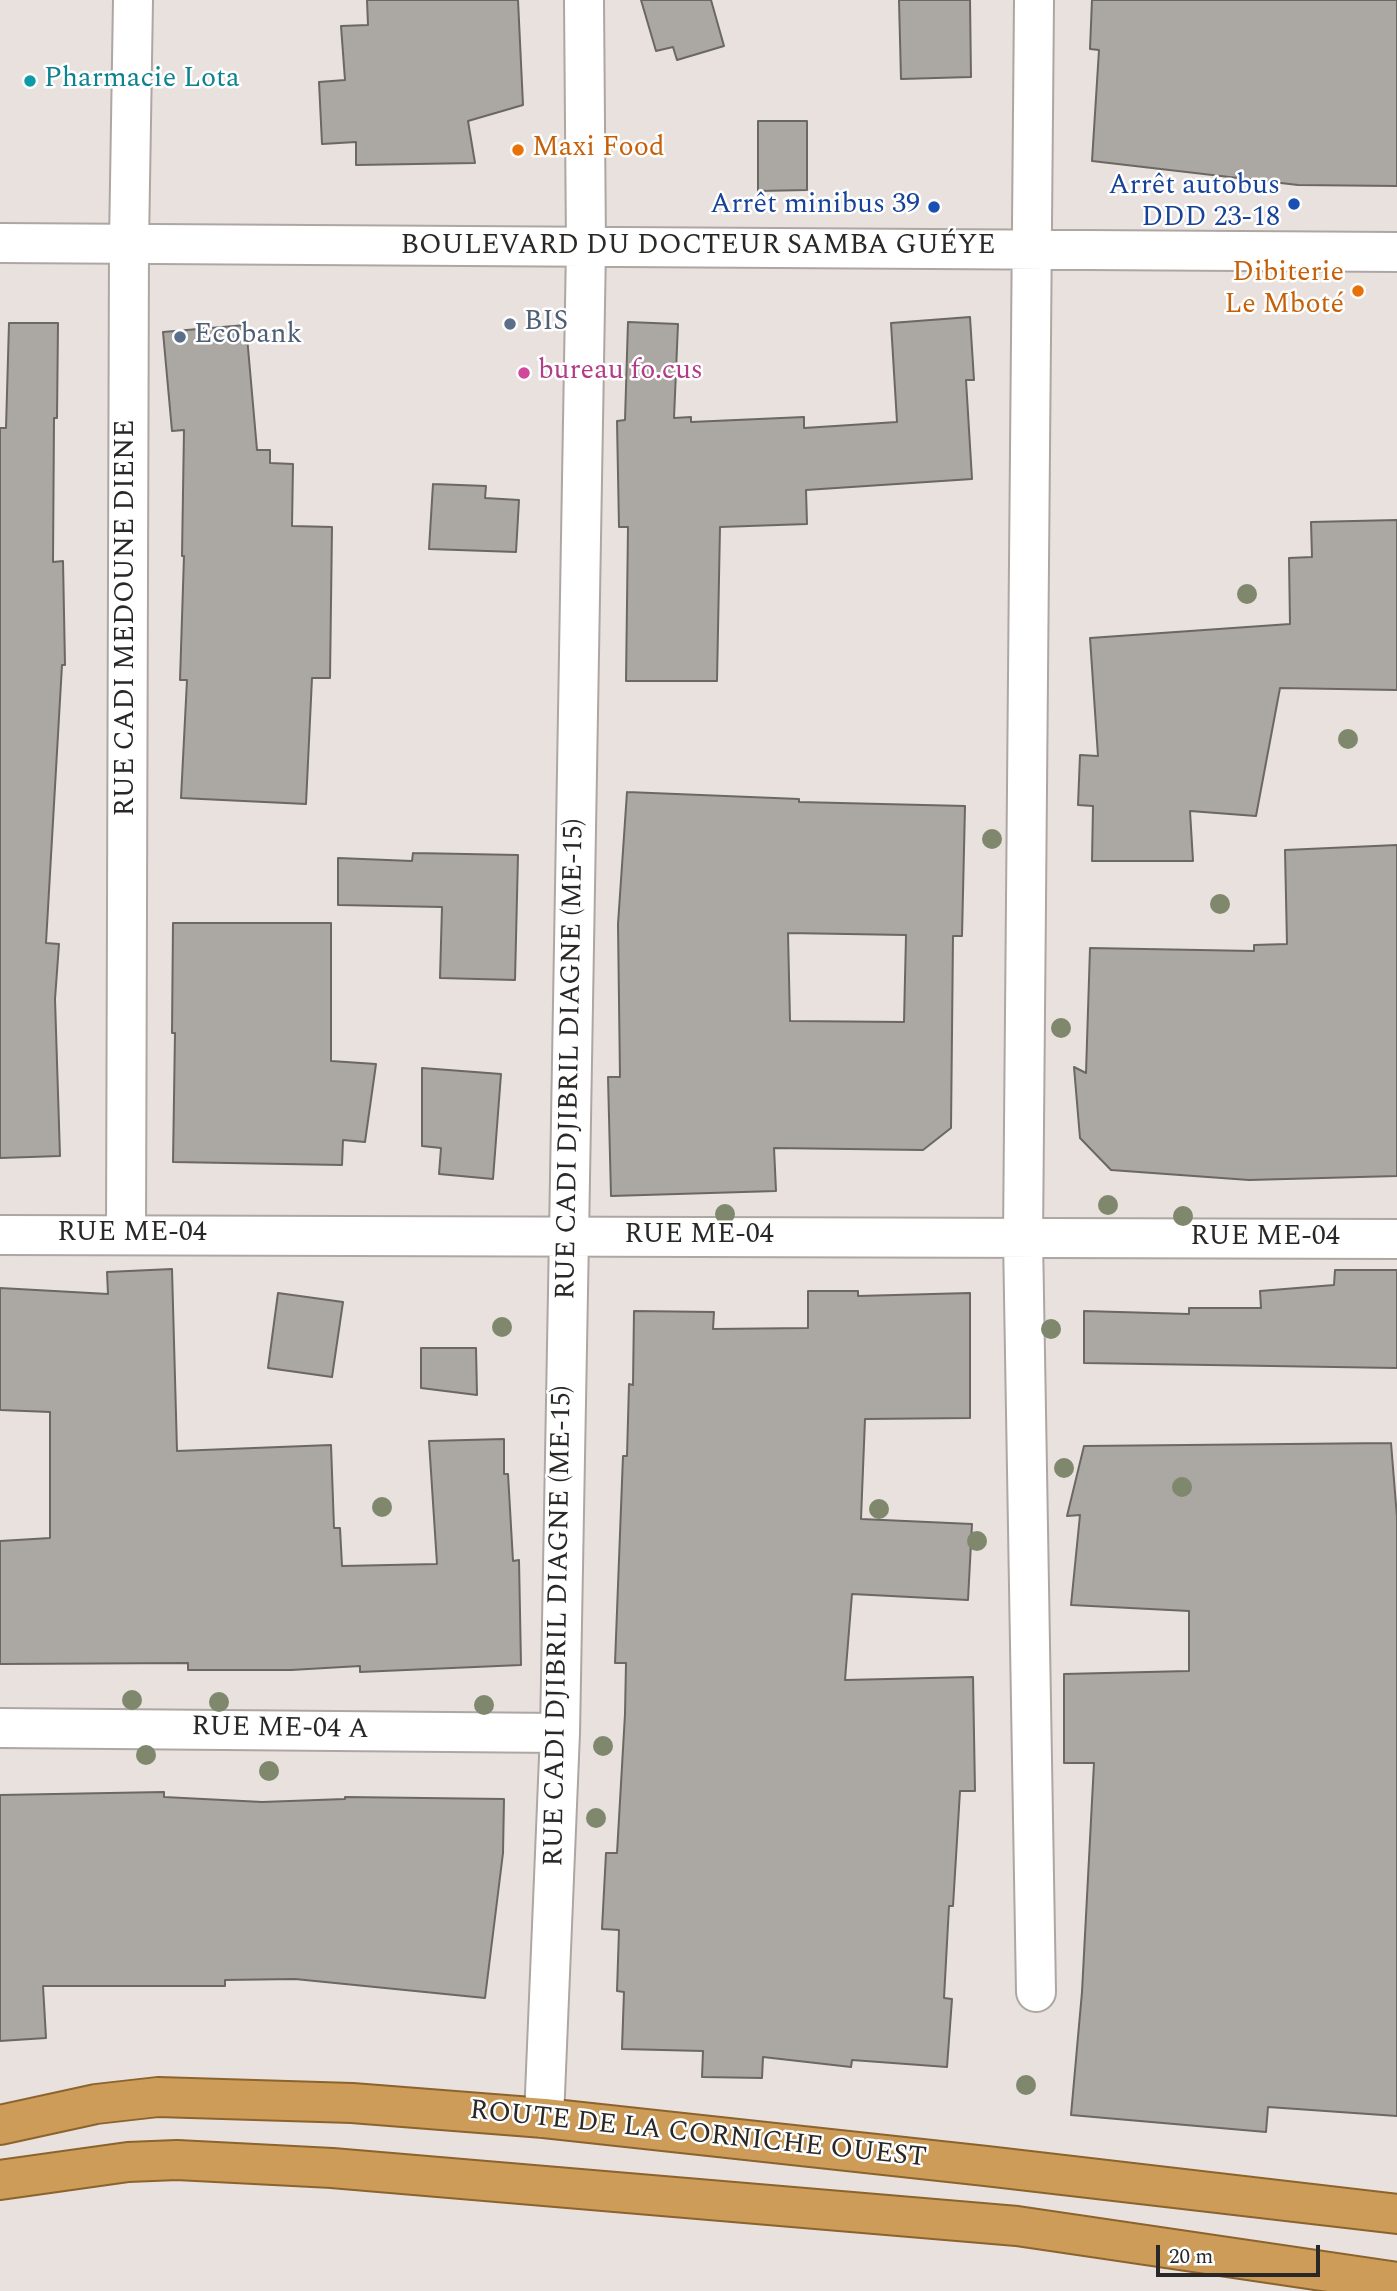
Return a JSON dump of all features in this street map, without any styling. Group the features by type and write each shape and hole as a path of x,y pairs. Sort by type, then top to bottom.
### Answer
{"highway":[{"name":"ROUTE DE LA CORNICHE OUEST","path":"0,2125 96,2104 158,2097 352,2103 544,2118 1397,2214"},
{"name":"ROUTE DE LA CORNICHE OUEST","path":"0,2180 128,2162 177,2160 332,2168 1017,2226 1397,2282"}],"street":[{"name":"RUE CADI MEDOUNE DIENE","path":"126,1235 132,0"},
{"name":"RUE CADI DJIBRIL DIAGNE (ME-15)","path":"544,2118 560,1733 586,247 584,0"},
{"path":"1034,0 1023,1238 1036,1992"},
{"name":"BOULEVARD DU DOCTEUR SAMBA GUÉYE","path":"0,243 1397,252"},
{"name":"RUE ME-04","path":"0,1235 1397,1240"},
{"name":"RUE ME-04 A","path":"0,1728 560,1733"}],"building":[{"path":"367,0 518,0 523,105 468,121 475,163 356,165 356,142 322,144 319,82 345,80 341,26 368,25"},
{"path":"641,0 711,0 724,46 677,60 673,47 656,51"},
{"path":"899,0 970,0 971,77 901,79"},
{"path":"1092,0 1397,0 1397,186 1298,185 1092,161 1099,50 1090,49"},
{"path":"758,121 807,121 807,190 758,191"},
{"path":"970,317 974,380 966,380 972,479 806,490 807,524 720,527 717,681 626,681 628,527 619,527 617,421 625,420 628,322 678,324 674,418 691,417 691,422 804,417 804,428 897,422 891,323"},
{"path":"9,323 58,323 53,562 63,561 65,665 62,665 46,943 59,944 55,999 60,1156 0,1158 0,428 6,428"},
{"path":"246,325 257,450 270,450 270,463 293,464 292,526 332,527 330,678 312,678 306,804 181,798 187,680 180,680 184,430 172,431 163,332"},
{"path":"433,484 486,486 485,498 519,500 516,552 429,549"},
{"path":"1397,520 1397,690 1280,688 1256,816 1190,811 1193,861 1092,861 1093,806 1078,805 1080,755 1098,756 1090,638 1290,624 1289,558 1312,557 1311,522"},
{"path":"627,792 799,799 799,802 965,806 962,936 953,936 951,1128 923,1150 774,1148 776,1191 611,1196 608,1077 620,1077 618,924","holes":["788,933 906,935 904,1022 790,1021"]},
{"path":"1397,845 1397,1176 1249,1180 1111,1170 1080,1138 1074,1067 1086,1073 1090,948 1254,951 1254,945 1287,944 1285,850"},
{"path":"413,853 518,855 515,980 440,978 442,907 338,905 338,858 412,861"},
{"path":"173,923 331,923 331,1061 376,1064 365,1142 343,1140 342,1165 173,1162"},
{"path":"422,1068 501,1074 493,1179 439,1174 441,1148 422,1146"},
{"path":"172,1269 177,1451 331,1445 334,1528 340,1528 342,1566 437,1564 429,1441 504,1439 504,1474 508,1474 513,1561 519,1560 521,1665 360,1672 360,1666 291,1670 188,1670 188,1663 0,1664 0,1541 50,1538 50,1412 0,1410 0,1288 108,1294 107,1272"},
{"path":"1335,1270 1397,1270 1397,1368 1084,1363 1084,1311 1189,1314 1189,1308 1261,1308 1260,1291 1334,1285"},
{"path":"808,1291 858,1291 858,1296 970,1293 970,1418 865,1419 861,1519 972,1524 968,1600 852,1594 845,1680 973,1677 975,1791 960,1791 953,1906 949,1906 944,1998 952,1999 947,2067 852,2060 851,2067 763,2057 762,2078 702,2077 703,2051 622,2049 624,1992 617,1991 619,1930 602,1929 606,1853 617,1853 625,1714 626,1663 615,1663 623,1456 627,1456 629,1384 633,1385 634,1311 714,1312 713,1329 808,1328"},
{"path":"278,1293 343,1302 332,1377 268,1368"},
{"path":"421,1348 476,1348 477,1395 421,1388"},
{"path":"1391,1443 1397,1517 1397,2116 1268,2107 1266,2132 1071,2115 1082,1992 1094,1763 1064,1763 1064,1674 1189,1671 1189,1611 1071,1605 1080,1515 1067,1516 1084,1446"},
{"path":"164,1792 164,1797 262,1802 345,1797 504,1799 503,1853 485,1998 295,1979 225,1980 225,1986 43,1986 46,2038 0,2041 0,1795"}],"place":[{"name":"Pharmacie Lota","path":"30,81"},
{"name":"Maxi Food","path":"518,150"},
{"name":"Arrêt autobus DDD 23-18","path":"1294,204"},
{"name":"Arrêt minibus 39","path":"934,207"},
{"name":"Dibiterie Le Mboté","path":"1358,291"},
{"name":"BIS","path":"510,324"},
{"name":"Ecobank","path":"180,337"},
{"name":"bureau fo.cus","path":"524,373"}]}
